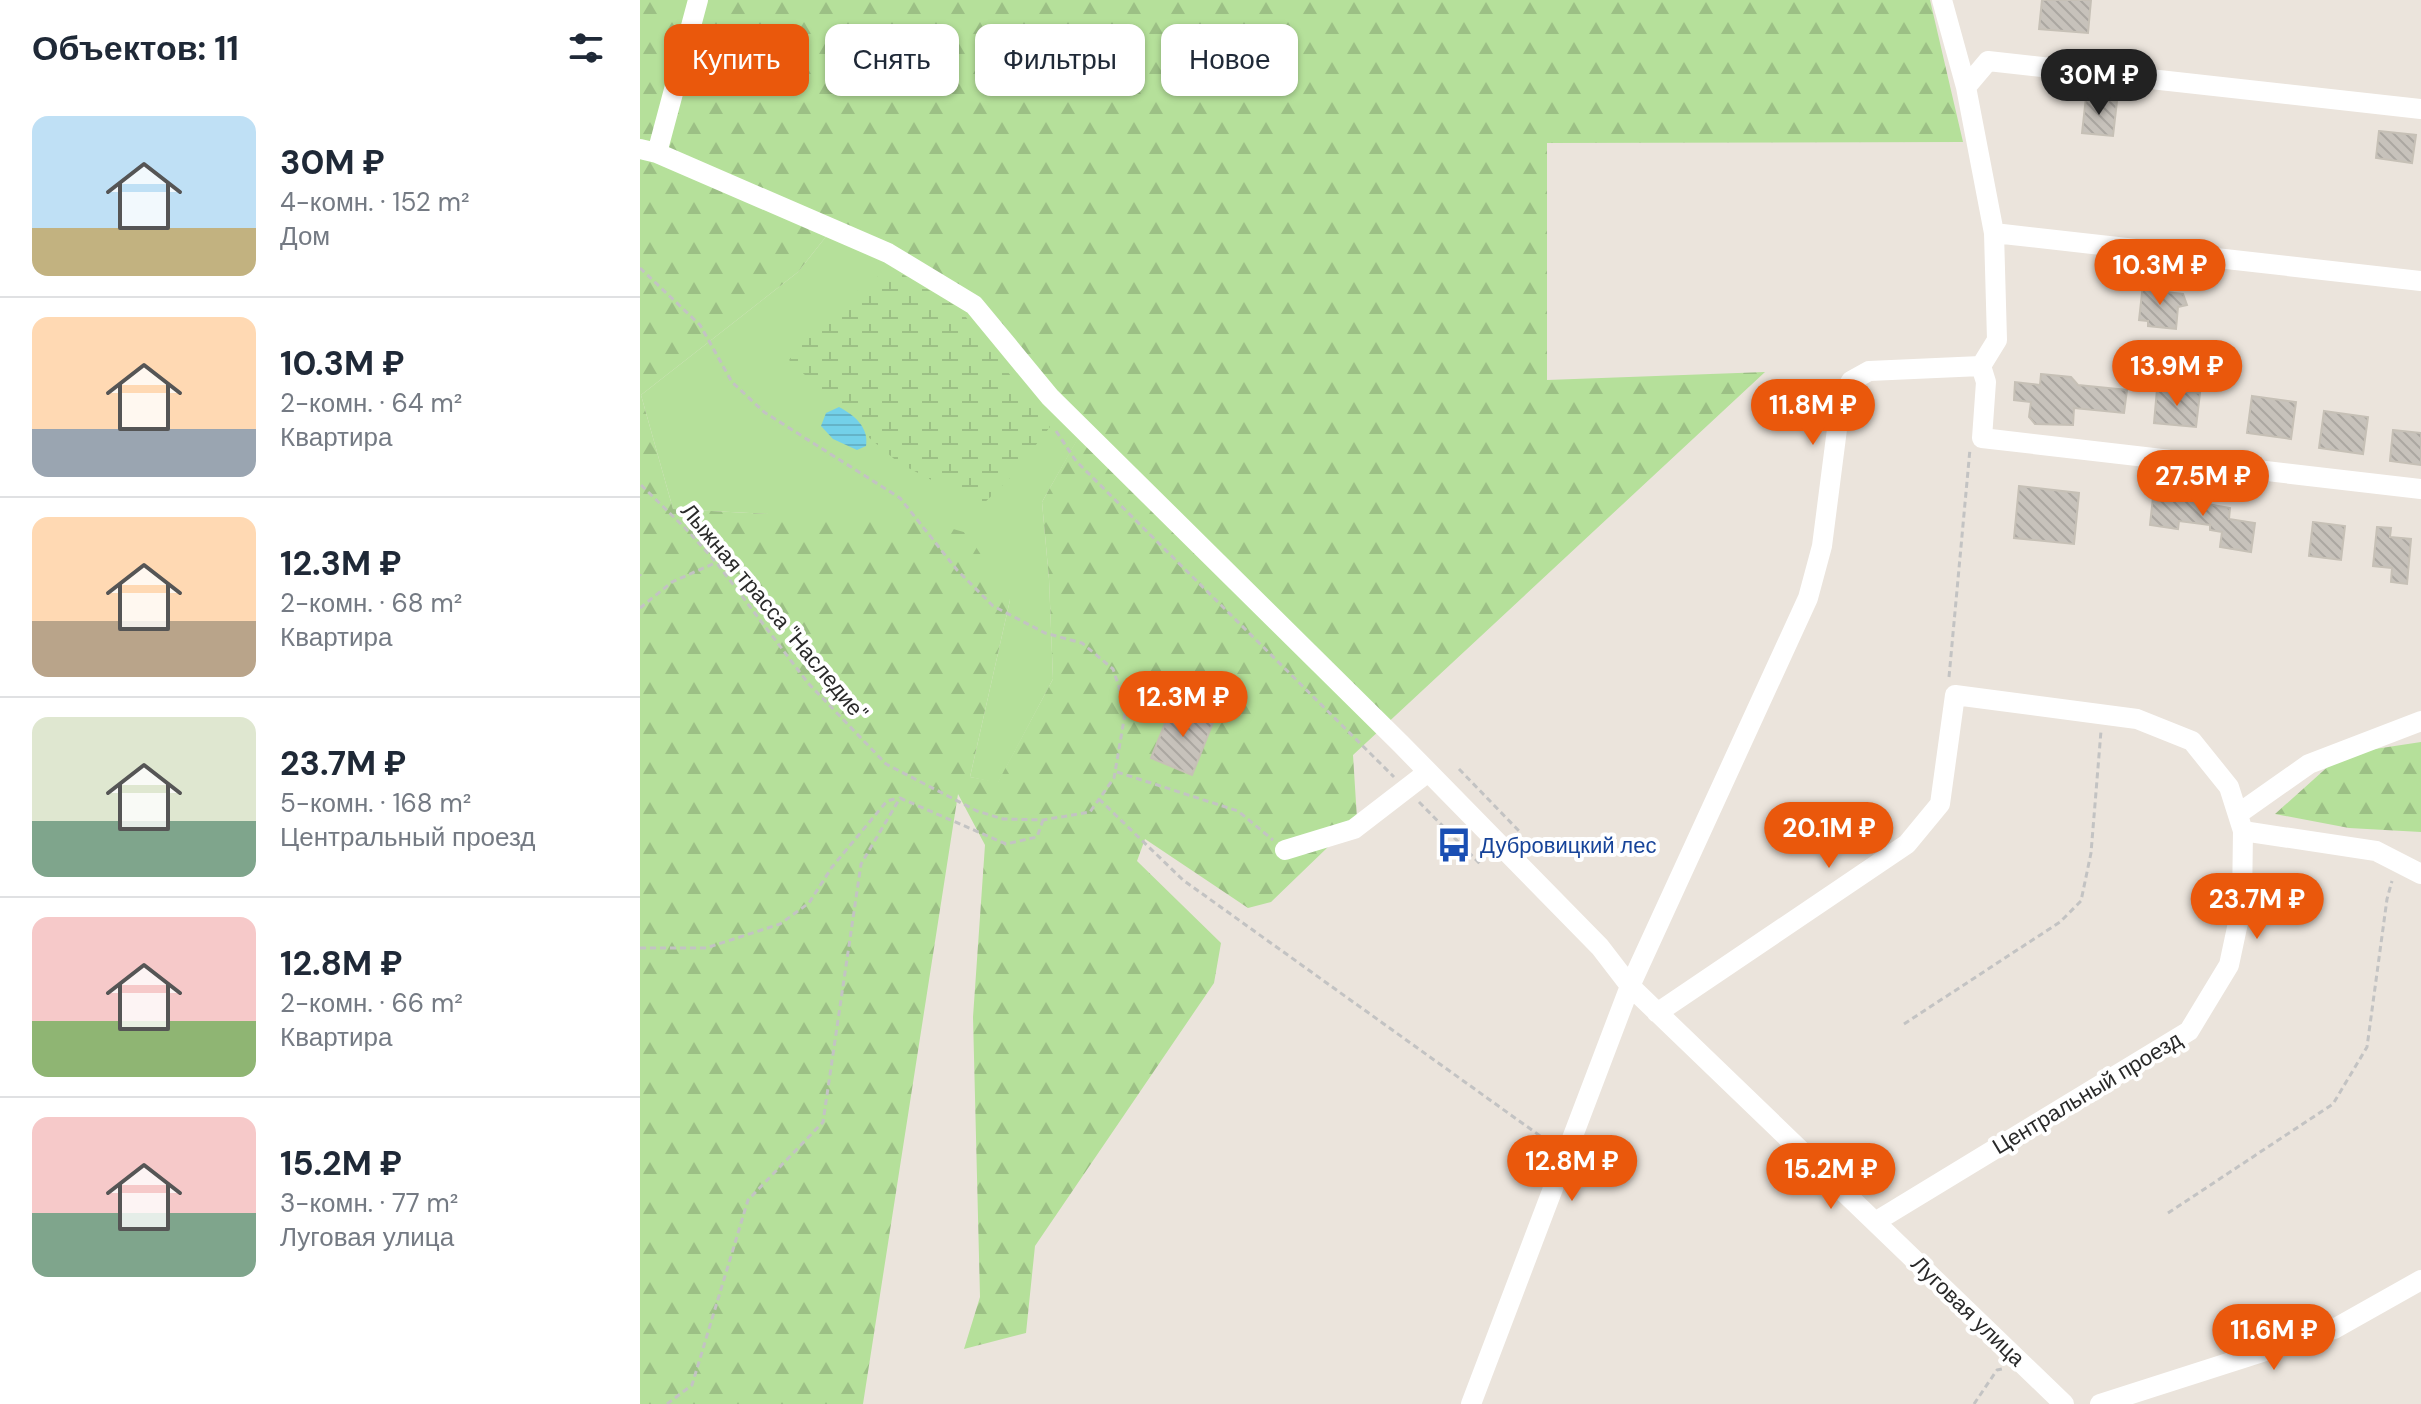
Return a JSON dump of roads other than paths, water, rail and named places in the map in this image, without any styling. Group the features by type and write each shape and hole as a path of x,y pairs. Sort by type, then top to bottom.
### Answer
{"street":[{"path":"648,151 698,0"},
{"path":"1942,0 1966,87 1994,233 1997,340 1981,366 1986,382 1982,438 2421,489"},
{"path":"1966,87 1988,61 2421,109"},
{"name":"Луговая улица","path":"648,151 888,253 974,305 1050,397 1428,772 1600,947 1630,986 2064,1404"},
{"path":"1994,233 2421,281"},
{"path":"1471,1404 1630,986 1808,598 1822,546 1841,398 1851,381 1869,371 1981,366"},
{"name":"Центральный проезд","path":"1657,1013 1907,844 1940,804 1955,695 2137,719 2192,741 2229,787 2241,822 2242,904 2229,965 2189,1031 1875,1222"},
{"path":"2241,822 2309,764 2421,721"},
{"path":"1285,850 1354,829 1428,772"},
{"path":"2241,822 2376,851 2421,874"},
{"path":"2100,1404 2334,1329 2421,1280"}],"water":[{"path":"839,407 859,422 865,433 866,446 857,450 833,439 821,426 826,413"}],"place":[{"name":"Дубровицкий лес","path":"1454,845"}]}
